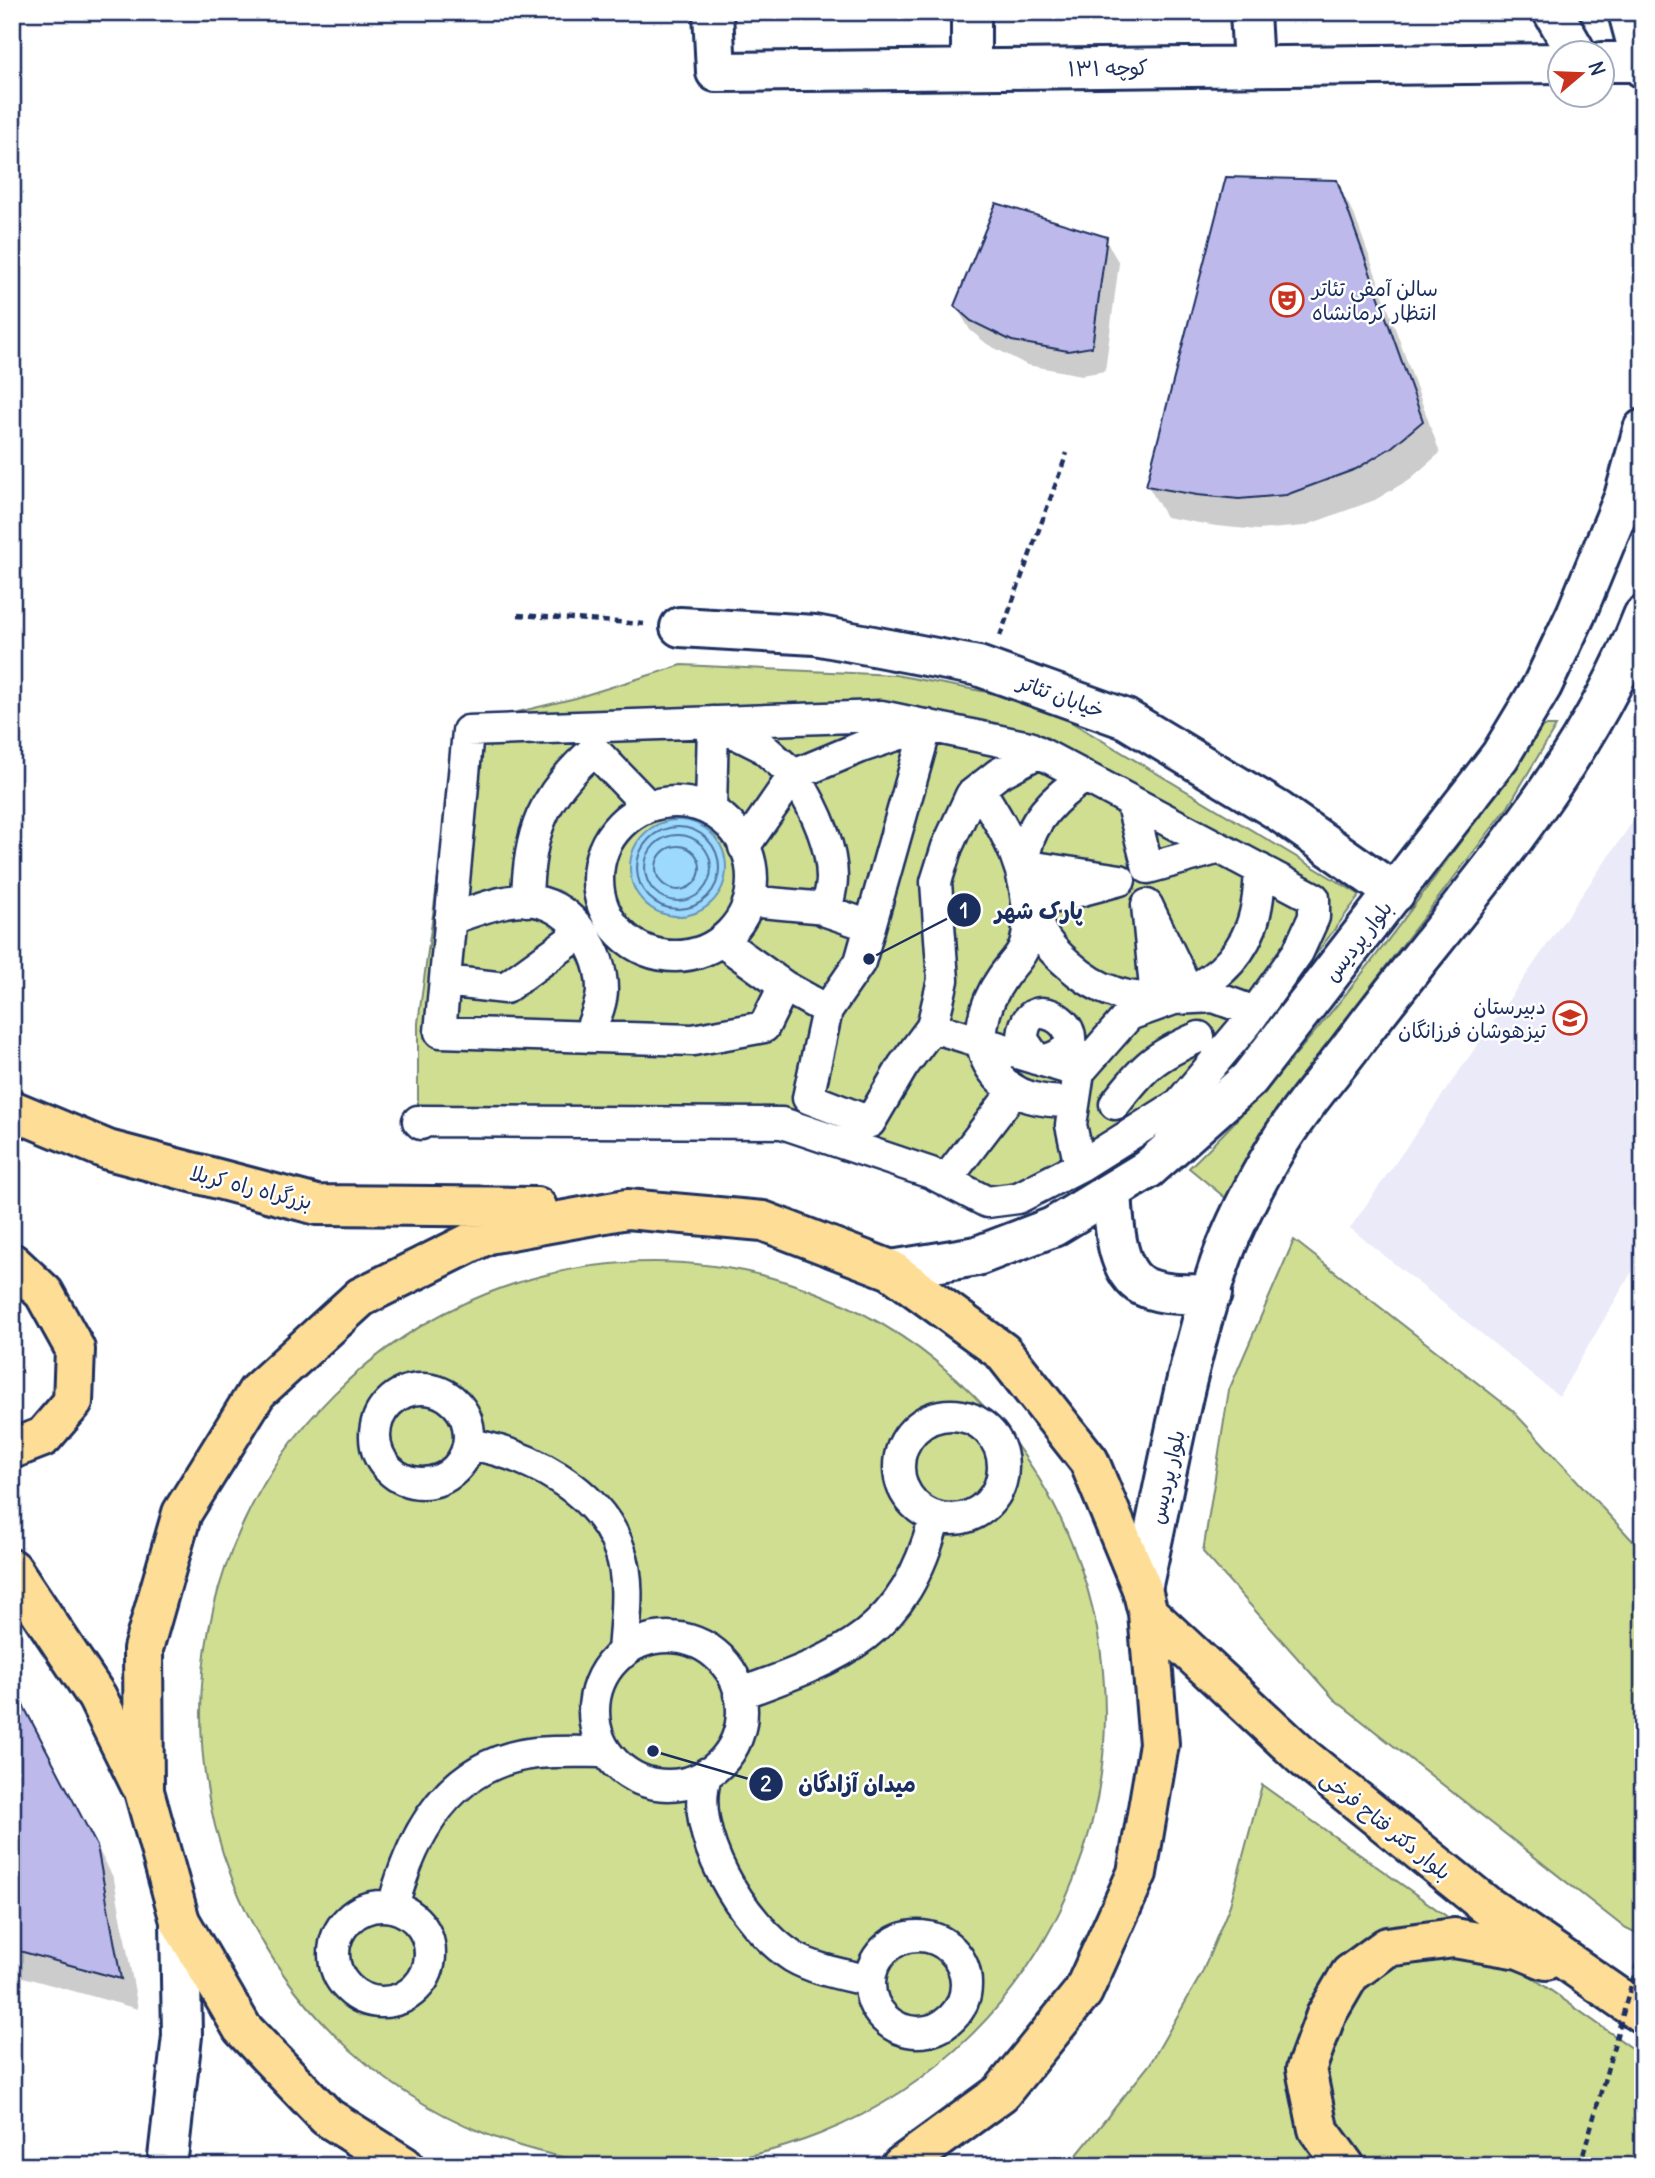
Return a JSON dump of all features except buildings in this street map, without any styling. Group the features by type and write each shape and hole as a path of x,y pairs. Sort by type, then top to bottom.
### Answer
{"highway":[{"name":"بزرگراه راه کربلا","path":"12,1110 108,1150 317,1205 627,1209"},
{"path":"144,1791 143,1649 182,1513 257,1392 361,1297 488,1234 627,1209 763,1221 891,1270 1003,1352 1089,1461 1145,1601 1159,1744 1137,1873 1083,1992 1001,2093 901,2166"},
{"path":"12,1263 44,1293 75,1349 73,1402 43,1437 12,1448"},
{"path":"12,1570 97,1696 144,1791 180,1921 242,2028 327,2118 404,2166"},
{"name":"بلوار دکتر فتاح فرخی","path":"1145,1601 1303,1757 1486,1905 1643,2014"},
{"path":"1345,2166 1318,2129 1306,2069 1326,2015 1350,1974 1387,1947 1454,1938 1519,1949 1596,1981"}],"main road":[{"name":"کوچه ۱۳۱","path":"713,12 716,72 1546,62"},
{"path":"971,12 971,69"},
{"path":"1250,12 1253,66"},
{"path":"1553,12 1568,38"},
{"path":"1616,63 1642,65 1628,12"},
{"name":"بلوار پردیس","path":"891,1270 977,1256 1053,1227 1148,1169 1249,1079 1500,756 1542,687 1576,614 1624,497 1643,429"},
{"name":"بلوار پردیس","path":"1145,1601 1191,1370 1220,1262 1252,1191 1281,1139 1420,954 1534,811 1581,740 1624,665 1643,616"},
{"name":"خیابان تئاتر","path":"680,627 815,635 988,669 1126,719 1278,810 1395,893"},
{"path":"1112,1191 1116,1244 1127,1269 1144,1288 1172,1294 1212,1294"},
{"path":"167,2166 182,2036 180,1921"}],"street":[{"path":"421,1124 418,1121 782,1123 946,1180 986,1202 1018,1198 1080,1166 1180,1101 1255,1012 1298,951 1314,917 1314,898 1029,747 928,725 881,716 713,722 586,739 468,731 440,1032 693,1040 764,1027 784,986"},
{"path":"713,722 761,746 794,775 814,810 828,852 832,879 826,911 870,926"},
{"path":"711,811 713,722"},
{"path":"744,847 794,775 861,747 928,725"},
{"path":"928,725 860,962 827,1010 808,1098 870,1122 903,1066 932,1027 943,980 936,882 947,847 971,795 998,774 1039,752"},
{"path":"586,739 648,806"},
{"path":"527,901 528,862 538,824 586,739"},
{"path":"1085,777 1056,799 1036,824 1025,851 1033,903 1041,933 1074,970 1095,985 1124,996 1157,1002 1214,998 1255,1012"},
{"path":"979,789 1008,833 1019,862 1028,930 1020,960 1002,977 987,1006 982,1042 984,1060 1005,1086 1026,1098 1046,1102 1074,1102"},
{"path":"1131,801 1148,868 1156,876 1158,888 1147,904 1157,1002 1175,1048 1180,1101"},
{"path":"673,802 698,805 711,811 738,834 750,857 752,882 749,901 735,929 721,942 693,956 668,957 643,951 621,936 606,915 600,896 599,862 609,838 626,819 648,806 673,802"},
{"path":"1033,903 1120,880 1133,866 1148,868 1220,848"},
{"path":"1028,866 1120,880"},
{"path":"1080,1166 1071,1125 1082,1068 1129,1015 1199,987 1220,972 1250,928 1259,897 1260,869"},
{"path":"1120,880 1124,898 1135,905 1147,904"},
{"path":"560,911 600,896"},
{"path":"450,919 497,905 527,901 560,911 582,932 598,961 602,992"},
{"path":"749,901 827,908"},
{"path":"1147,904 1188,990"},
{"path":"445,981 505,988 582,932"},
{"path":"721,942 784,986 827,1010"},
{"path":"589,1037 602,992 631,943"},
{"path":"505,988 505,1034"},
{"path":"932,1027 1040,1060 1082,1068 1123,1094 1175,1048"},
{"path":"946,1180 1014,1091"},
{"path":"469,1444 512,1453 550,1471 585,1499 604,1523 620,1551 626,1595 623,1653"},
{"path":"739,1694 841,1652 875,1629 893,1612 910,1586 935,1517"},
{"path":"675,1636 699,1643 720,1658 735,1678 739,1694 740,1728 730,1752 707,1773 690,1782 665,1785 642,1780 622,1769 606,1752 597,1731 594,1708 599,1685 610,1665 623,1653 650,1638 675,1636"},
{"path":"393,1907 402,1875 432,1811 456,1787 482,1770 534,1753 606,1752"},
{"path":"707,1773 702,1787 702,1812 715,1856 735,1896 762,1928 794,1957 870,1981"}],"path":[{"path":"988,669 1067,453"},
{"path":"517,615 680,627"},
{"path":"1580,2166 1643,1943"}],"shaded area":[{"name":"دبیرستان تیزهوشان فرزانگان","path":"1643,807 1643,1253 1559,1396 1350,1228"}],"green space":[{"path":"682,665 895,675 1036,701 1360,895 1229,1071 1137,1158 1083,1186 1005,1192 958,1185 781,1109 418,1121 418,1023 459,726 576,698"},
{"path":"1542,726 1556,726 1508,807 1354,1008 1295,1093 1228,1200 1189,1168 1287,1065 1332,1011 1419,899"},
{"path":"1294,1240 1512,1410 1643,1552 1643,1937 1626,1929 1334,1699 1203,1552 1229,1390"},
{"path":"653,1262 741,1271 826,1297 866,1316 904,1339 939,1365 972,1395 1002,1428 1028,1463 1051,1501 1070,1541 1096,1626 1105,1714 1096,1802 1070,1887 1051,1927 1028,1965 1002,2000 972,2033 939,2063 904,2089 866,2112 826,2131 741,2157 653,2166 565,2157 480,2131 440,2112 402,2089 367,2063 334,2033 304,2000 278,1965 255,1927 236,1887 210,1802 201,1714 210,1626 236,1541 255,1501 278,1463 304,1428 334,1395 367,1365 402,1339 440,1316 480,1297 565,1271"},
{"path":"1262,1785 1643,2056 1643,2166 1068,2166 1150,2064 1202,1973 1230,1905"}],"water":[{"path":"678,820 697,823 712,834 723,849 726,868 723,887 712,902 697,913 678,916 659,913 644,902 633,887 630,868 633,849 644,834 659,823"}],"place":[{"name":"سالن آمفی تئاتر انتظار کرمانشاه","path":"1287,300"},
{"name":"پارک شهر","path":"869,959"},
{"name":"دبیرستان تیزهوشان فرزانگان","path":"1570,1018"},
{"name":"میدان آزادگان","path":"653,1751"}]}
